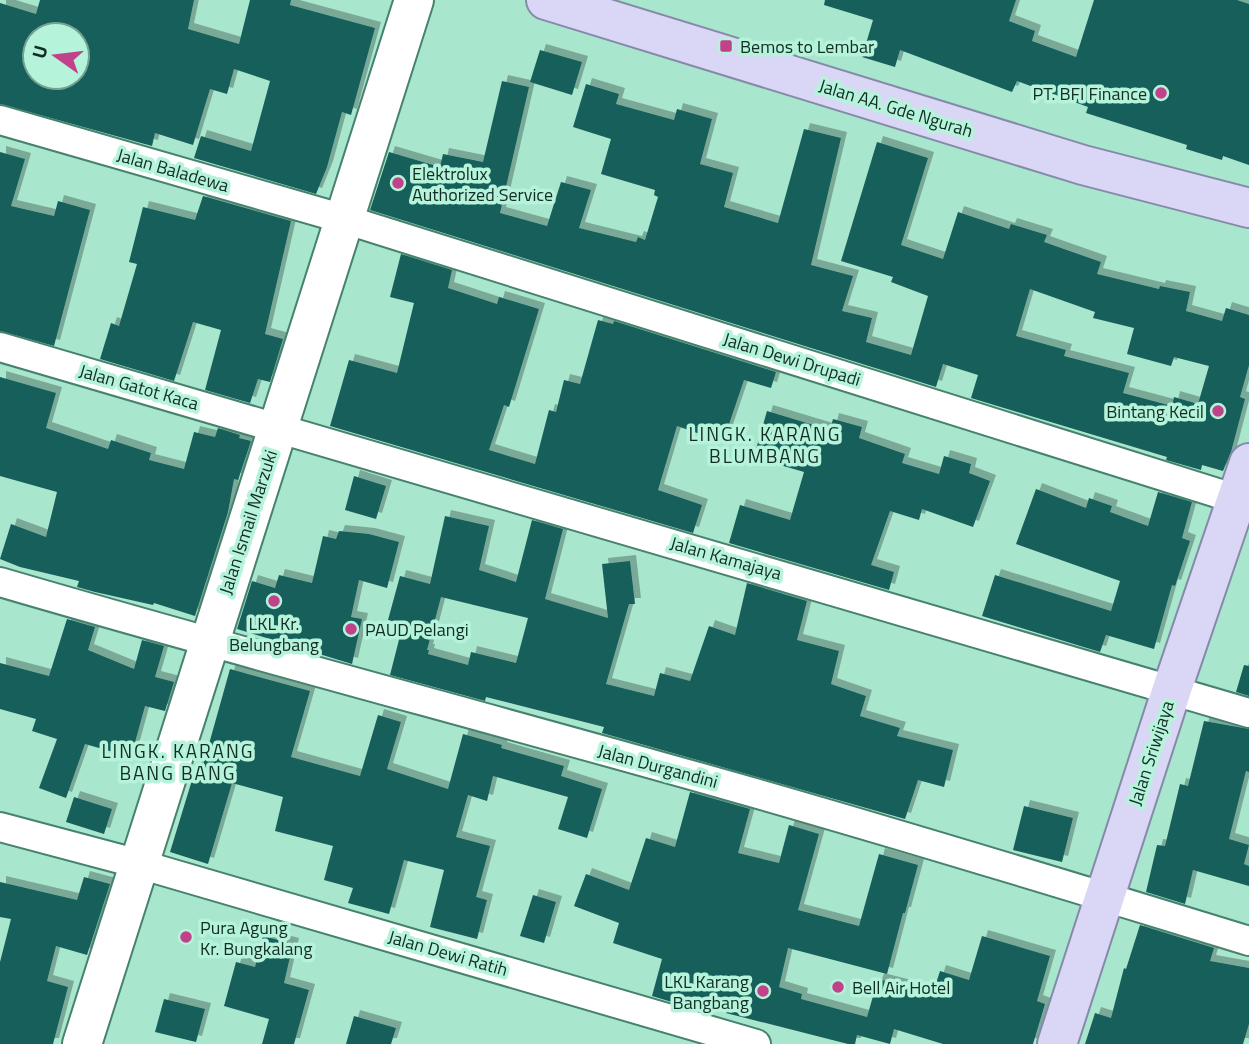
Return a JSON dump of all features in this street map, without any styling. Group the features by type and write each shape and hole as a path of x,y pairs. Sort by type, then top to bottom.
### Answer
{"main road":[{"name":"Jalan AA. Gde Ngurah","path":"546,0 1083,165 1249,208"},
{"name":"Jalan Sriwijaya","path":"1057,1044 1172,689 1244,501 1249,463"}],"street":[{"name":"Jalan Ismail Marzuki","path":"82,1044 414,0"},
{"name":"Jalan Baladewa","path":"0,120 345,219"},
{"name":"Jalan Dewi Drupadi","path":"345,219 1244,501"},
{"name":"Jalan Gatot Kaca","path":"0,347 279,427"},
{"name":"Jalan Kamajaya","path":"279,427 1249,713"},
{"name":"Jalan Durgandini","path":"0,582 210,644 727,785 1249,941"},
{"name":"Jalan Dewi Ratih","path":"0,827 139,864 756,1044"}],"building":[{"path":"40,0 194,0 188,29 239,44 250,0 291,0 290,5 375,28 351,115 342,112 327,167 316,194 194,158 201,136 251,151 270,81 234,69 227,94 210,89 193,145 155,133 152,146 0,104 0,3 36,14"},
{"path":"825,0 1016,0 1009,21 1035,31 1032,41 1076,57 1094,0 1237,0 1249,4 1249,165 1223,156 1222,160 1186,149 1187,145 1086,113 1088,107 1017,81 1012,92 900,50 895,67 862,57 873,20 824,5"},
{"path":"540,50 582,62 572,95 530,82"},
{"path":"502,81 529,87 500,213 547,226 561,182 591,190 579,228 636,242 638,237 645,240 658,197 654,195 655,190 601,174 611,139 573,127 586,84 619,94 616,104 674,120 677,109 712,119 700,164 733,173 724,207 778,223 804,129 841,138 811,265 853,276 842,311 872,318 866,342 911,355 928,296 891,282 893,277 841,261 877,142 928,158 901,245 943,259 958,212 1009,229 1011,224 1047,235 1044,242 1101,262 1097,274 1159,289 1160,286 1190,292 1186,311 1222,321 1226,308 1249,315 1249,365 1240,397 1245,399 1231,452 1223,471 1202,465 1201,470 1166,460 1167,457 971,398 978,375 943,364 936,387 370,210 389,152 440,167 443,154 483,162","holes":["1030,289 1095,312 1093,318 1134,328 1127,354 1171,366 1174,357 1209,366 1198,404 1174,397 1172,406 1123,393 1129,373 1064,356 1066,350 1016,336"]},
{"path":"0,152 25,159 11,206 54,216 58,201 90,210 54,346 0,331"},
{"path":"203,196 291,221 265,334 283,339 270,382 258,379 250,403 205,390 221,330 193,322 174,381 100,359 111,323 119,326 137,264 129,262 143,207 195,220"},
{"path":"401,254 452,270 448,288 497,304 499,297 539,309 509,407 504,405 489,450 535,464 549,410 556,412 564,380 580,384 598,320 613,324 614,321 776,372 771,388 744,380 723,442 677,426 658,490 702,505 693,533 330,426 349,360 397,373 414,303 390,297"},
{"path":"0,377 56,393 46,428 108,449 111,440 151,453 149,460 184,469 194,432 215,437 218,428 251,441 238,480 234,479 228,512 195,616 154,603 153,605 77,587 79,581 20,567 0,559 11,524 46,537 57,492 0,476"},
{"path":"767,411 830,430 833,419 862,427 859,438 905,454 902,463 939,474 944,456 971,464 969,473 990,481 973,527 922,509 919,520 890,511 871,565 894,572 889,590 729,543 740,505 790,520 804,472 763,460 764,457 755,453"},
{"path":"354,476 386,486 376,519 345,510"},
{"path":"1036,489 1086,508 1089,498 1112,506 1110,512 1148,526 1158,492 1192,502 1182,538 1190,541 1175,586 1172,585 1154,649 1106,635 1100,652 982,616 995,575 1111,611 1120,581 1016,544"},
{"path":"445,516 489,526 479,570 516,582 532,520 563,529 545,599 608,618 602,564 630,561 635,604 629,604 606,684 654,696 660,673 690,681 709,626 735,635 747,583 807,601 797,640 839,651 831,684 866,696 860,716 900,728 897,736 953,750 944,787 918,780 905,819 602,733 604,727 486,697 485,701 390,675 403,624 388,620 400,576 430,584","holes":["441,597 528,618 516,663 471,652 468,665 428,654"]},
{"path":"339,531 369,534 399,542 387,588 359,580 351,617 362,619 352,664 237,629 252,581 275,588 279,575 312,583 323,536 336,539"},
{"path":"67,619 95,627 88,650 134,669 142,640 164,646 155,677 174,682 165,711 145,706 131,757 85,744 66,798 39,788 57,739 32,731 36,719 0,709 0,663 49,676"},
{"path":"1244,665 1249,666 1249,696 1236,692"},
{"path":"230,669 310,691 291,757 360,776 378,715 401,722 387,769 448,789 463,734 564,766 561,776 602,789 587,838 558,829 568,797 493,776 487,801 468,795 456,837 490,846 476,897 487,900 477,939 430,927 444,870 404,860 389,914 348,903 353,888 324,880 333,846 275,831 283,797 232,783 208,864 170,852 196,767 202,769"},
{"path":"1204,721 1249,729 1249,772 1246,771 1229,839 1249,845 1244,864 1249,866 1249,886 1193,870 1185,904 1146,892 1157,845 1165,846 1180,784 1188,786"},
{"path":"690,792 750,809 738,853 779,863 789,825 819,834 798,910 859,926 879,854 918,865 887,974 788,948 779,987 802,994 801,999 867,1017 878,979 933,993 940,971 969,980 982,936 1050,956 1037,1001 1045,1004 1033,1044 943,1044 894,1029 890,1044 857,1035 855,1044 848,1044 726,1013 727,1009 687,997 685,1006 652,996 662,959 613,943 619,923 574,906 586,874 629,890 646,838 675,847"},
{"path":"74,797 112,809 104,834 66,822"},
{"path":"1024,806 1073,818 1062,862 1013,850"},
{"path":"84,877 110,884 87,955 56,946 47,981 68,987 53,1044 0,1044 0,962 11,919 0,917 0,882 77,900"},
{"path":"533,895 556,902 544,943 520,936"},
{"path":"1140,925 1214,948 1210,961 1249,968 1249,1024 1243,1044 1085,1044 1095,1013 1111,1018 1124,968 1126,969"},
{"path":"263,936 293,944 284,983 309,990 294,1044 262,1044 269,1019 224,1006 236,962 255,967"},
{"path":"164,999 205,1009 196,1042 155,1032"},
{"path":"354,1016 396,1028 391,1044 346,1044"}],"place":[{"name":"Bemos to Lembar","path":"726,46"},
{"name":"PT. BFI Finance","path":"1161,93"},
{"name":"Elektrolux Authorized Service","path":"398,183"},
{"name":"Bintang Kecil","path":"1218,411"},
{"name":"LKL Kr. Belungbang","path":"274,601"},
{"name":"PAUD Pelangi","path":"351,629"},
{"name":"Pura Agung Kr. Bungkalang","path":"186,937"},
{"name":"Bell Air Hotel","path":"838,987"},
{"name":"LKL Karang Bangbang","path":"763,991"}],"district":[{"name":"LINGK. KARANG BLUMBANG","path":"765,444"},
{"name":"LINGK. KARANG BANG BANG","path":"178,761"}]}
